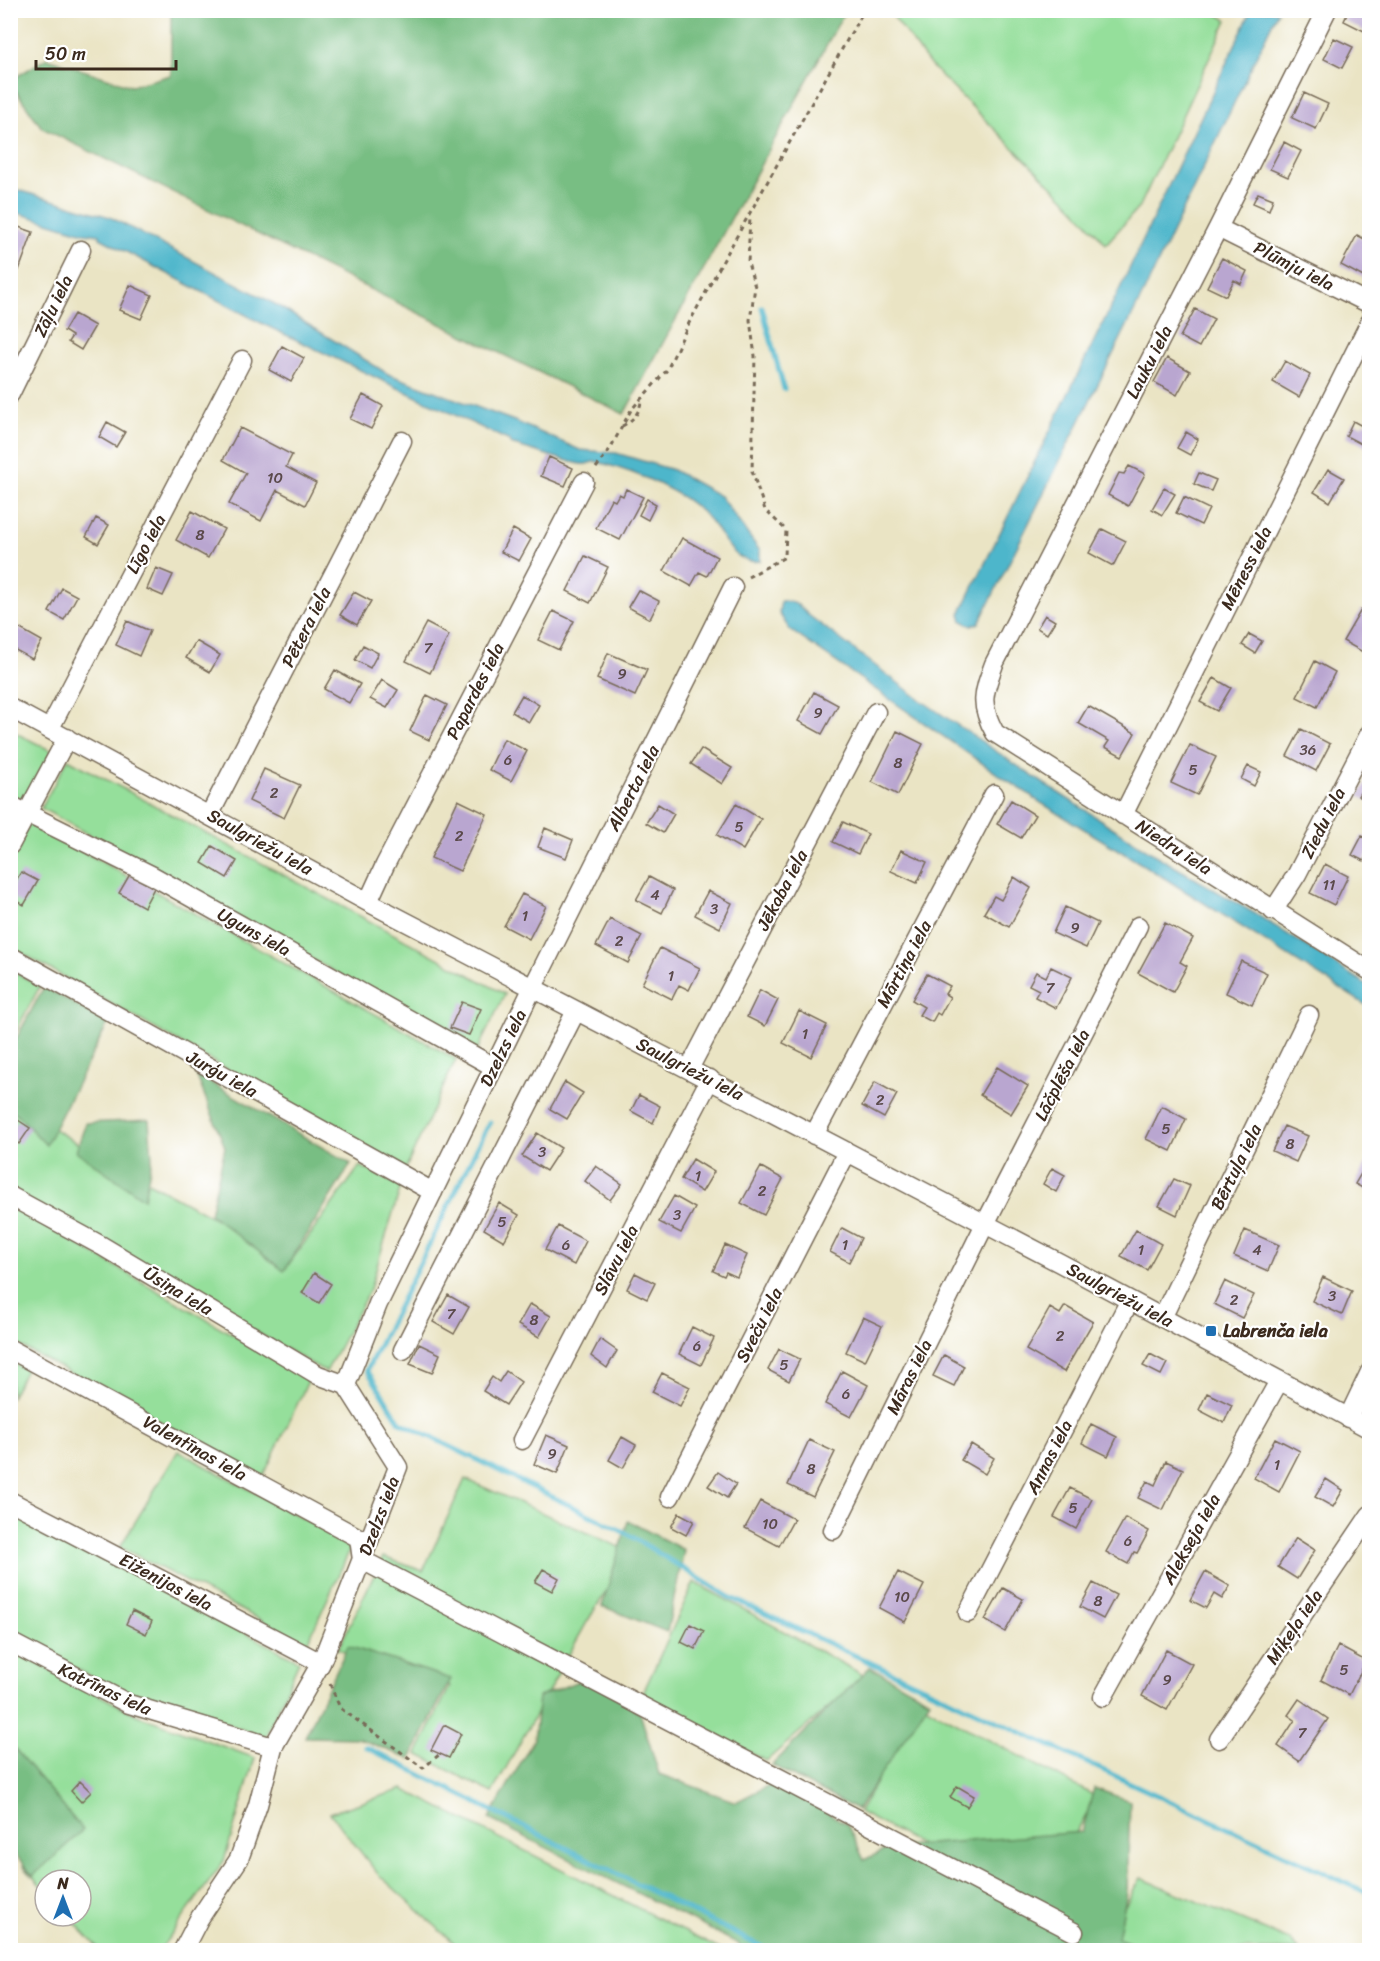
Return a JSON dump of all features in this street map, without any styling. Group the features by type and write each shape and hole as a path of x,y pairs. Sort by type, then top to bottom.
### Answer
{"street":[{"name":"Lauku iela","path":"986,716 984,690 994,664 1327,10"},
{"name":"Plūmju iela","path":"1218,228 1370,304"},
{"name":"Zāļu iela","path":"10,394 81,250"},
{"name":"Mēness iela","path":"1123,815 1370,322"},
{"name":"Līgo iela","path":"50,728 242,360"},
{"name":"Pētera iela","path":"210,814 402,441"},
{"name":"Papardes iela","path":"368,902 385,865 584,482"},
{"name":"Alberta iela","path":"533,989 733,587"},
{"name":"Saulgriežu iela","path":"10,708 210,814 368,902 710,1079 1370,1429"},
{"name":"Jēkaba iela","path":"689,1068 876,712"},
{"name":"Niedru iela","path":"986,716 995,733 1370,971"},
{"name":"Ziedu iela","path":"1273,911 1297,874 1370,733"},
{"path":"10,845 67,738"},
{"name":"Mārtiņa iela","path":"814,1135 994,794"},
{"name":"Uguns iela","path":"10,805 153,876 494,1067"},
{"name":"Lāčplēša iela","path":"985,1224 1138,926"},
{"name":"Jurģu iela","path":"10,956 433,1192"},
{"name":"Dzelzs iela","path":"183,1950 199,1919 239,1859 258,1806 273,1747 321,1663 398,1467 346,1385 378,1304 533,989"},
{"path":"403,1350 576,1011"},
{"name":"Bērtuļa iela","path":"1162,1318 1309,1015"},
{"name":"Slāvu iela","path":"522,1440 710,1079"},
{"name":"Sveču iela","path":"670,1497 848,1152"},
{"name":"Ūsiņa iela","path":"10,1196 102,1246 318,1375 346,1385"},
{"name":"Māras iela","path":"833,1530 985,1224"},
{"name":"Annas iela","path":"968,1613 1129,1302"},
{"name":"Valentīnas iela","path":"10,1350 359,1538 362,1560"},
{"path":"1348,1418 1370,1372"},
{"name":"Alekseja iela","path":"1103,1697 1279,1381"},
{"name":"Eiženijas iela","path":"10,1501 321,1663"},
{"name":"Miķeļa iela","path":"1219,1740 1370,1515"},
{"path":"362,1560 1074,1932"},
{"name":"Katrīnas iela","path":"10,1642 129,1704 273,1747"}],"path":[{"path":"598,467 631,410 667,370 689,323 864,10"},
{"path":"733,587 785,557 786,531 765,510 752,471 755,356 750,320 755,287 748,263 750,215"},
{"path":"622,426 631,421 640,410 642,400"},
{"path":"321,1663 340,1708 423,1768 440,1754"}],"green space":[{"path":"842,10 843,15 624,414 42,128 11,84 11,80 47,58 131,86 171,75 171,11"},
{"path":"1209,10 1227,20 1140,206 1106,244 1075,209 931,66 889,11"},
{"path":"10,730 52,751 22,802 11,796"},
{"path":"68,759 505,994 477,1051 41,808"},
{"path":"30,822 456,1059 405,1170 11,947 10,860"},
{"path":"11,970 40,986 11,1040"},
{"path":"44,987 108,1023 46,1145 10,1107 11,1048"},
{"path":"196,1074 351,1164 284,1271 210,1214 225,1147"},
{"path":"10,1103 89,1150 231,1227 286,1268 360,1166 401,1186 370,1289 326,1372 11,1191"},
{"path":"149,1120 152,1158 144,1199 76,1151 86,1123"},
{"path":"10,1205 309,1379 263,1477 11,1341"},
{"path":"11,1361 26,1370 11,1397"},
{"path":"178,1451 352,1545 307,1644 120,1547"},
{"path":"465,1479 631,1552 587,1622 492,1793 417,1754 450,1686 338,1649 383,1557 423,1571"},
{"path":"10,1509 299,1661 265,1738 160,1698 143,1704 11,1634"},
{"path":"628,1521 684,1550 667,1632 602,1606"},
{"path":"694,1582 865,1676 766,1761 642,1695"},
{"path":"348,1646 451,1679 410,1759 358,1738 305,1737"},
{"path":"11,1649 137,1715 255,1758 224,1861 160,1950 100,1950 79,1928 93,1928 93,1868 33,1868 33,1877 23,1866 72,1818 11,1763"},
{"path":"870,1667 930,1700 857,1810 772,1765"},
{"path":"588,1677 640,1713 659,1774 736,1802 775,1782 847,1824 864,1860 891,1847 1082,1832 1094,1788 1130,1801 1127,1893 1118,1938 1148,1950 741,1950 739,1944 489,1819 534,1739 539,1697"},
{"path":"921,1704 1097,1797 1071,1841 974,1873 859,1812"},
{"path":"10,1743 83,1830 42,1868 33,1868 33,1876 11,1849"},
{"path":"403,1789 721,1950 462,1950 378,1874 330,1813"},
{"path":"1141,1878 1289,1940 1299,1950 1133,1950 1107,1937"}],"water":[{"path":"1251,11 1278,11 1144,292 979,623 972,626 962,621 960,614 1123,282"},
{"path":"11,188 110,217 275,304 388,374 517,422 580,450 616,453 673,470 720,496 760,551 760,561 750,561 734,553 704,514 668,488 598,462 581,464 510,444 510,441 265,325 100,238 100,235 84,233 11,211"},
{"path":"781,601 789,601 799,606 922,701 1037,779 1155,855 1259,916 1369,986 1369,1007 1002,777 790,630 779,613"}],"building":[{"path":"1349,10 1370,10 1370,20 1364,31 1344,21"},
{"path":"1334,38 1353,47 1342,68 1324,59"},
{"path":"1304,93 1328,104 1316,129 1292,118"},
{"path":"1284,142 1301,151 1288,177 1270,169"},
{"path":"1258,193 1273,199 1269,210 1253,203"},
{"path":"10,224 33,232 19,270 10,267"},
{"path":"1357,235 1370,242 1370,275 1367,279 1341,265"},
{"path":"1222,258 1247,271 1241,284 1234,280 1226,296 1207,287"},
{"path":"130,285 152,295 141,319 119,310"},
{"path":"1195,309 1214,319 1199,347 1180,337"},
{"path":"74,314 95,326 81,350 68,342 72,336 64,331"},
{"path":"282,346 304,358 291,382 269,370"},
{"path":"1167,358 1190,371 1177,395 1154,382"},
{"path":"1285,361 1310,375 1299,397 1273,382"},
{"path":"363,395 383,406 371,429 350,419"},
{"path":"1353,421 1362,426 1364,422 1370,424 1370,444 1367,447 1346,436"},
{"path":"107,422 125,432 116,447 99,437"},
{"path":"240,428 292,455 286,467 316,483 305,505 277,490 261,521 229,504 246,473 223,460"},
{"path":"1186,432 1198,439 1190,455 1177,448"},
{"path":"549,457 573,468 565,486 541,476"},
{"path":"1129,466 1145,474 1128,506 1108,495 1119,473 1124,474"},
{"path":"1328,469 1344,478 1330,502 1314,492"},
{"path":"1199,473 1216,480 1211,491 1194,484"},
{"path":"1164,488 1175,494 1162,515 1152,509"},
{"path":"626,489 643,497 620,540 596,528 611,499 615,501 619,494 623,496"},
{"path":"1184,497 1209,509 1201,525 1176,513"},
{"path":"647,499 656,504 648,520 639,515"},
{"path":"192,511 224,529 208,558 176,540"},
{"path":"96,518 109,525 98,544 86,537"},
{"path":"513,529 531,539 519,561 501,552"},
{"path":"1102,529 1126,541 1113,566 1089,553"},
{"path":"682,538 717,557 707,576 699,572 691,586 664,571"},
{"path":"585,556 608,567 590,603 567,591"},
{"path":"156,568 173,575 163,596 147,589"},
{"path":"62,588 77,596 64,620 49,612"},
{"path":"638,590 659,601 650,619 628,607"},
{"path":"354,592 371,601 357,625 340,615"},
{"path":"1361,610 1370,615 1370,656 1343,641"},
{"path":"553,611 574,621 559,650 538,640"},
{"path":"1045,615 1055,621 1047,634 1037,628"},
{"path":"127,621 150,631 139,656 116,645"},
{"path":"426,623 449,635 430,673 406,661"},
{"path":"17,627 42,641 32,659 10,647 10,640"},
{"path":"1249,634 1262,641 1255,653 1242,645"},
{"path":"196,641 220,655 210,672 186,658"},
{"path":"363,645 378,653 370,668 355,660"},
{"path":"608,653 647,670 635,696 597,679"},
{"path":"1315,661 1335,672 1317,707 1297,697"},
{"path":"335,670 360,684 349,703 324,689"},
{"path":"1214,678 1231,688 1217,711 1200,702"},
{"path":"382,680 398,690 387,708 370,699"},
{"path":"814,692 838,705 822,734 798,721"},
{"path":"427,695 447,705 429,740 410,731"},
{"path":"522,695 539,705 529,722 512,712"},
{"path":"1088,706 1135,733 1122,756 1105,747 1109,741 1078,723"},
{"path":"1301,729 1330,744 1316,771 1287,756"},
{"path":"897,731 923,744 898,795 872,782"},
{"path":"504,739 527,751 511,781 489,770"},
{"path":"1190,745 1216,757 1197,795 1171,783"},
{"path":"701,749 732,768 722,784 691,764"},
{"path":"1248,766 1261,772 1254,786 1241,779"},
{"path":"264,769 300,785 284,818 249,801"},
{"path":"1370,777 1370,802 1358,796"},
{"path":"458,800 487,814 460,871 431,858"},
{"path":"1011,800 1035,815 1021,838 997,824"},
{"path":"658,804 674,814 663,833 646,823"},
{"path":"736,804 761,819 743,850 717,835"},
{"path":"843,822 868,834 858,854 833,842"},
{"path":"545,828 573,840 566,858 538,847"},
{"path":"1362,836 1370,840 1370,849 1364,861 1352,855"},
{"path":"212,846 237,861 227,878 202,863"},
{"path":"901,850 927,862 917,883 891,871"},
{"path":"1325,864 1348,876 1334,905 1310,893"},
{"path":"21,872 38,881 24,905 10,897 10,890"},
{"path":"130,874 154,888 144,907 119,893"},
{"path":"649,877 673,890 662,913 636,900"},
{"path":"1014,877 1031,888 1009,927 984,913 994,896 1001,900"},
{"path":"708,891 732,903 720,928 695,915"},
{"path":"522,894 546,906 529,939 504,926"},
{"path":"1065,907 1098,923 1086,948 1053,933"},
{"path":"610,919 642,936 628,963 596,946"},
{"path":"1165,923 1193,938 1180,962 1187,966 1173,992 1138,973"},
{"path":"660,948 700,968 689,990 679,985 672,999 642,984"},
{"path":"1241,961 1267,973 1252,1005 1226,993"},
{"path":"1051,967 1072,977 1056,1008 1035,997 1039,990 1029,985 1036,972 1046,977"},
{"path":"927,974 950,986 945,994 950,997 940,1015 937,1013 932,1022 919,1015 924,1007 912,1000"},
{"path":"760,990 778,1000 765,1026 747,1017"},
{"path":"462,1002 481,1009 469,1035 450,1028"},
{"path":"799,1011 827,1025 811,1057 783,1043"},
{"path":"997,1067 1028,1086 1011,1114 980,1095"},
{"path":"565,1082 583,1093 567,1119 550,1109"},
{"path":"875,1082 897,1094 884,1118 862,1106"},
{"path":"639,1095 660,1106 653,1123 631,1111"},
{"path":"1162,1106 1186,1119 1171,1151 1146,1139"},
{"path":"18,1120 30,1128 19,1144 10,1137 10,1131"},
{"path":"1284,1126 1308,1136 1296,1162 1272,1151"},
{"path":"537,1133 561,1148 546,1171 522,1156"},
{"path":"1370,1158 1370,1192 1355,1184"},
{"path":"693,1159 714,1172 702,1192 681,1179"},
{"path":"596,1166 622,1184 610,1200 585,1181"},
{"path":"761,1167 783,1179 764,1215 741,1203"},
{"path":"1052,1168 1065,1175 1056,1192 1043,1184"},
{"path":"1174,1179 1190,1186 1177,1215 1159,1206"},
{"path":"674,1196 695,1208 681,1233 659,1222"},
{"path":"499,1203 519,1215 504,1241 484,1229"},
{"path":"558,1226 586,1241 574,1265 545,1250"},
{"path":"842,1228 861,1238 849,1262 830,1252"},
{"path":"1136,1230 1161,1244 1147,1270 1121,1256"},
{"path":"1245,1230 1279,1245 1268,1271 1234,1256"},
{"path":"725,1245 747,1255 737,1277 726,1272 724,1276 713,1271"},
{"path":"314,1273 331,1284 319,1303 302,1293"},
{"path":"635,1273 655,1283 647,1299 627,1289"},
{"path":"1323,1277 1352,1291 1342,1315 1312,1301"},
{"path":"1225,1281 1254,1295 1242,1318 1214,1304"},
{"path":"448,1295 469,1307 454,1334 433,1322"},
{"path":"530,1304 551,1316 539,1337 518,1325"},
{"path":"1065,1306 1093,1322 1064,1372 1026,1350 1050,1308 1060,1314"},
{"path":"863,1317 882,1326 865,1361 846,1352"},
{"path":"692,1327 714,1338 701,1365 679,1354"},
{"path":"600,1339 617,1351 607,1368 591,1356"},
{"path":"419,1344 440,1354 432,1373 410,1364"},
{"path":"779,1349 800,1359 789,1381 768,1370"},
{"path":"1150,1354 1167,1363 1161,1375 1143,1366"},
{"path":"944,1355 964,1366 954,1386 933,1376"},
{"path":"506,1371 521,1382 506,1405 483,1391 492,1377 499,1382"},
{"path":"842,1371 868,1385 851,1417 825,1404"},
{"path":"662,1373 690,1387 680,1406 652,1392"},
{"path":"1207,1393 1232,1405 1224,1423 1199,1410"},
{"path":"1091,1424 1117,1437 1108,1456 1082,1443"},
{"path":"546,1435 569,1445 557,1474 534,1464"},
{"path":"622,1437 636,1445 623,1468 609,1460"},
{"path":"1275,1438 1300,1451 1279,1492 1254,1478"},
{"path":"809,1440 835,1452 813,1497 788,1485"},
{"path":"971,1444 994,1458 985,1474 961,1460"},
{"path":"1166,1461 1183,1469 1163,1510 1138,1498 1147,1481 1155,1485"},
{"path":"718,1472 736,1484 727,1498 708,1486"},
{"path":"1326,1479 1343,1490 1333,1507 1315,1497"},
{"path":"1070,1488 1092,1499 1076,1529 1054,1517"},
{"path":"760,1501 794,1519 779,1546 745,1528"},
{"path":"679,1513 694,1521 686,1535 671,1527"},
{"path":"1125,1518 1149,1531 1128,1564 1106,1552"},
{"path":"1296,1538 1315,1550 1297,1579 1278,1567"},
{"path":"543,1569 559,1578 552,1591 535,1582"},
{"path":"898,1572 924,1585 905,1622 879,1608"},
{"path":"1205,1572 1230,1586 1222,1599 1214,1594 1206,1608 1190,1600"},
{"path":"1093,1583 1116,1595 1103,1619 1080,1607"},
{"path":"1003,1588 1023,1599 1005,1632 985,1620"},
{"path":"132,1611 152,1621 146,1634 126,1624"},
{"path":"690,1624 704,1631 695,1649 681,1642"},
{"path":"1338,1646 1366,1661 1349,1695 1321,1680"},
{"path":"1166,1650 1192,1664 1167,1710 1142,1696"},
{"path":"1299,1699 1328,1719 1299,1761 1278,1746 1295,1720 1288,1715"},
{"path":"444,1725 461,1734 449,1758 431,1750"},
{"path":"80,1781 91,1792 81,1802 71,1791"},
{"path":"957,1786 974,1796 967,1807 950,1797"}],"waterway":[{"path":"762,307 784,389"},
{"path":"490,1122 367,1370 400,1422 626,1533 729,1597 1370,1894"},
{"path":"366,1747 768,1950"}],"place":[{"name":"Labrenča iela","path":"1211,1331"}]}
